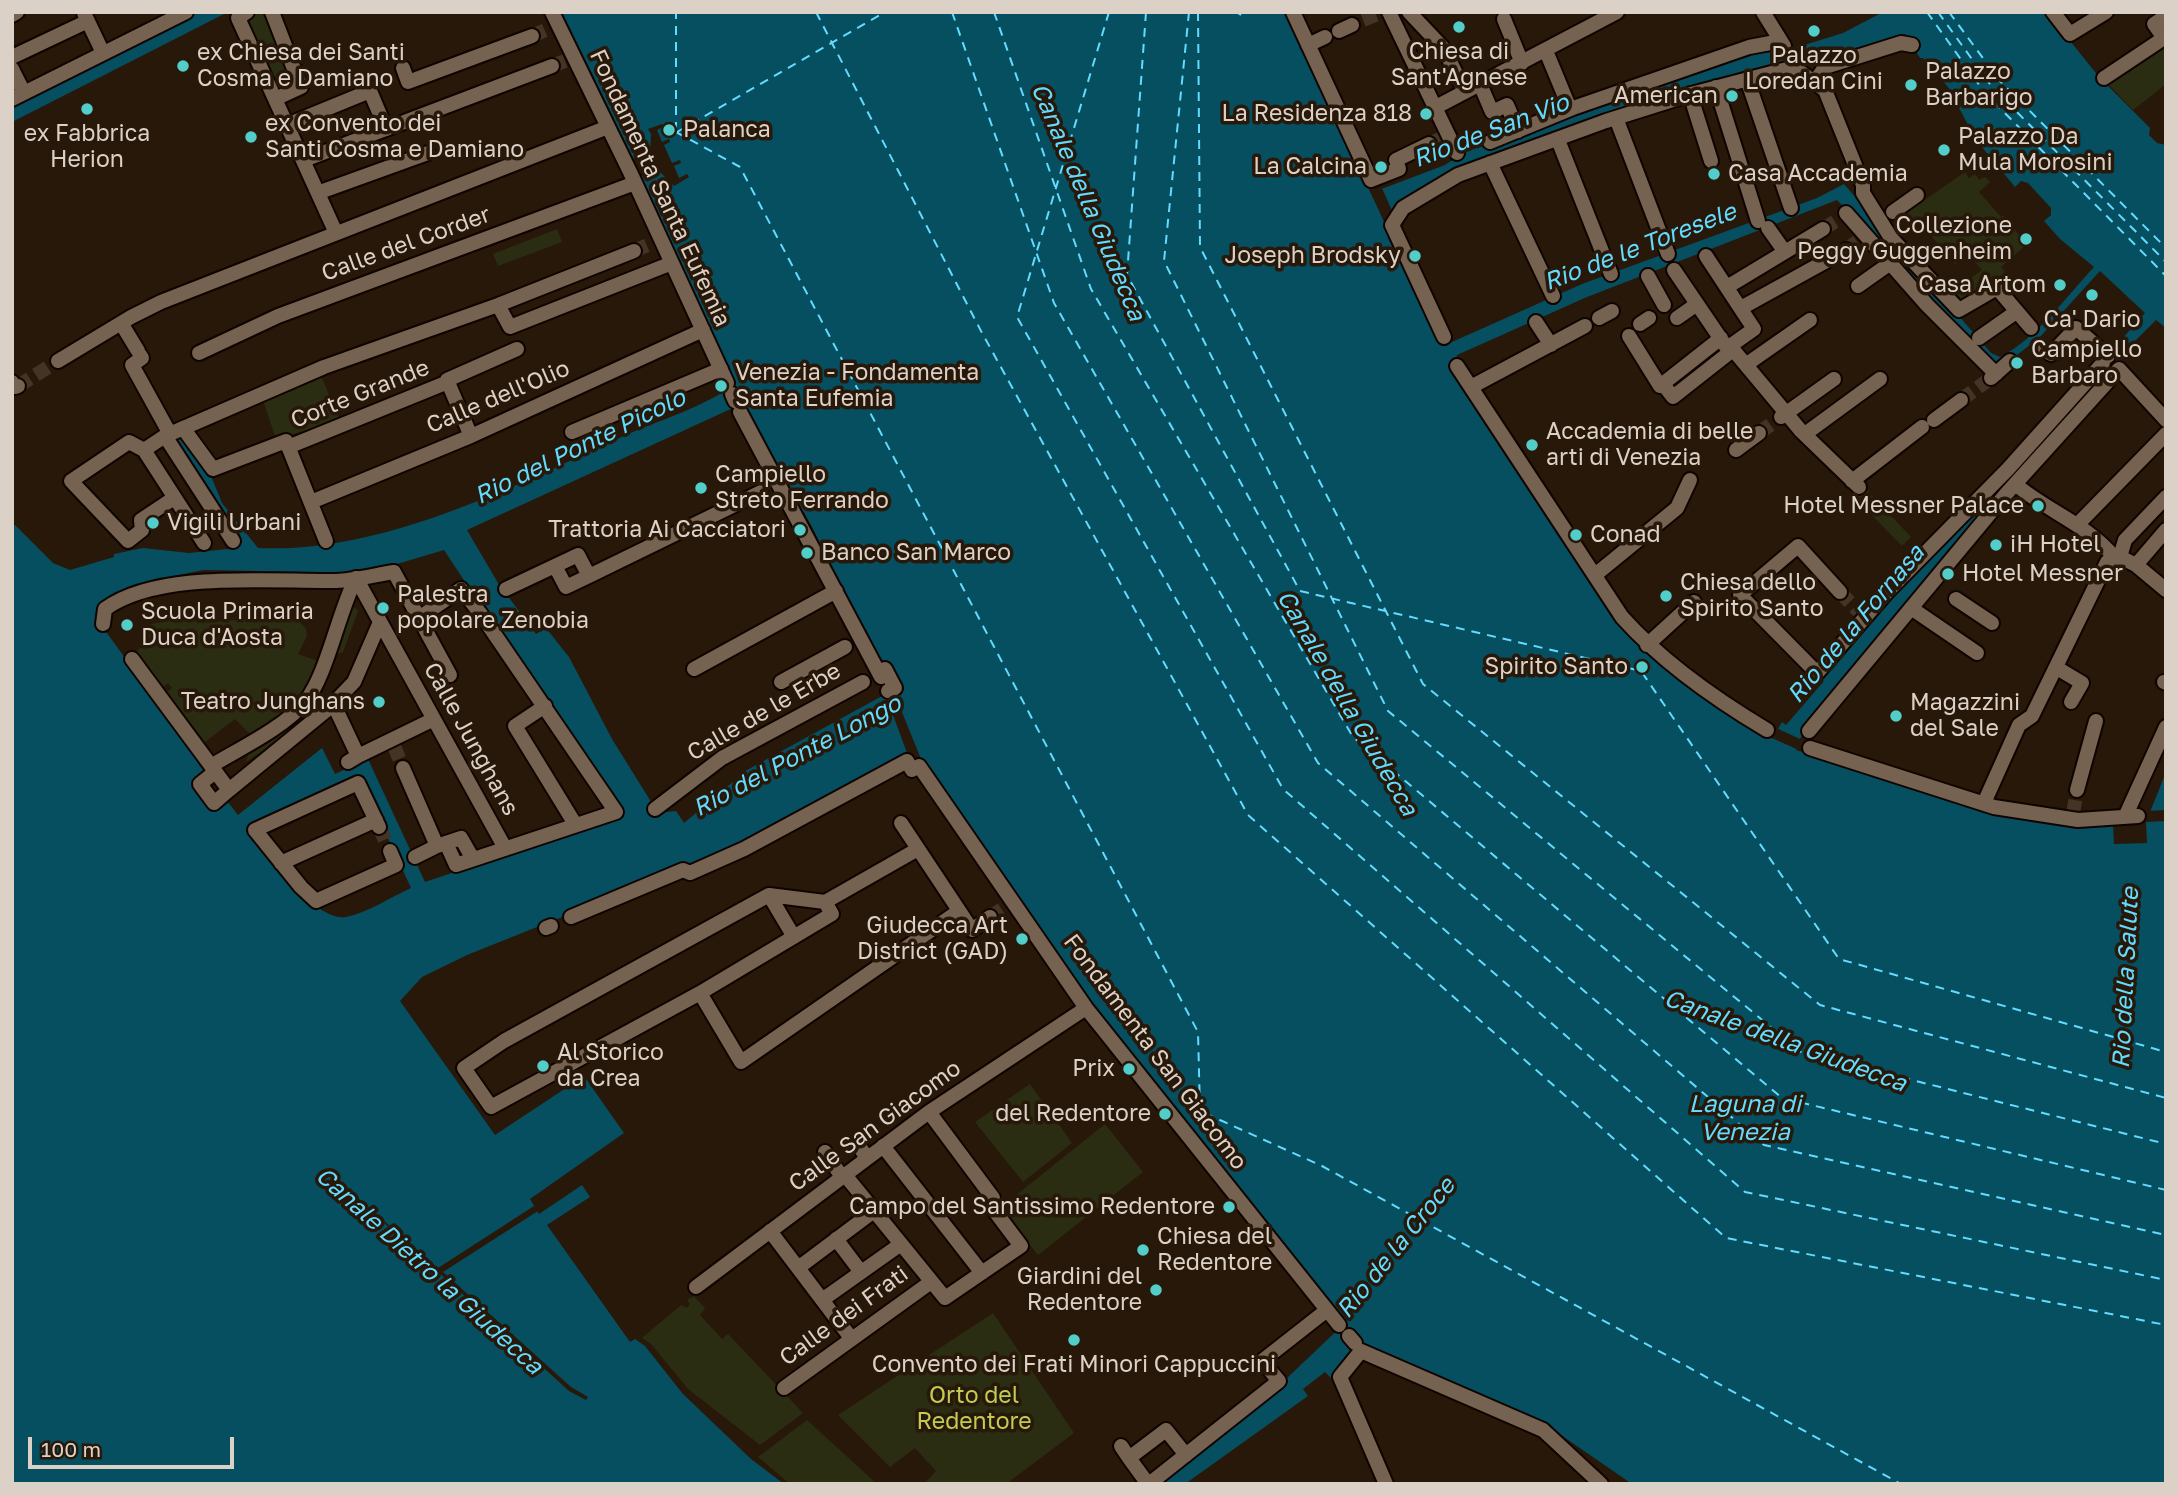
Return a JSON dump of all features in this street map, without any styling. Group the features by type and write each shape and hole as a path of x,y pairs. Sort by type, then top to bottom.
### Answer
{"street":[{"path":"12,15 17,12"},
{"path":"12,69 18,96 186,12"},
{"path":"247,12 238,18 275,99 293,123 304,160 337,233"},
{"path":"272,12 301,88 275,99"},
{"path":"1293,12 1371,180 1399,169 1396,160 1429,144"},
{"path":"1409,12 1444,49 1465,92"},
{"path":"1436,107 1617,12"},
{"path":"1489,142 1570,109 1749,47 1783,44 1763,12"},
{"path":"2053,12 2070,34 2106,12"},
{"path":"1383,13 1436,107 1457,153"},
{"path":"12,57 86,16 103,53"},
{"path":"2104,78 2164,38 2154,24 2166,16"},
{"path":"1504,19 1522,63"},
{"name":"Fondamenta Santa Eufemia","path":"554,22 564,61 608,127 703,330 771,487 836,591 875,676 886,669 895,688 888,691"},
{"path":"403,68 408,82 532,36"},
{"path":"1308,45 1325,37"},
{"path":"1912,46 1901,43 1864,51 1825,67 1827,94 1864,185 1861,194 1885,217 1891,238 1959,310 1997,288 2031,328"},
{"path":"1546,51 1570,109"},
{"path":"304,160 383,123 440,109 564,61"},
{"path":"1444,337 1392,225 1403,208 1458,175 1616,118 1716,87 1793,68 1827,94"},
{"path":"1747,79 1791,208"},
{"path":"1480,84 1492,112 1505,100 1518,131"},
{"path":"1716,87 1763,224 1785,252"},
{"path":"293,123 370,91 383,123"},
{"path":"1690,94 1711,161"},
{"path":"1616,118 1668,254"},
{"path":"58,361 121,323 207,283 608,127"},
{"path":"1558,140 1611,274"},
{"path":"320,192 428,153"},
{"path":"1490,163 1553,296"},
{"name":"Calle del Corder","path":"200,353 278,316 633,183"},
{"path":"1885,217 1917,195"},
{"path":"1846,213 1889,264 1994,376 2010,361"},
{"path":"1727,286 1824,229"},
{"path":"1741,308 1846,250"},
{"path":"138,447 362,353 368,354 634,251"},
{"path":"1629,336 1660,386 1755,329 1706,256"},
{"path":"499,304 510,327 672,263"},
{"path":"1858,286 1889,264"},
{"path":"1674,270 1697,304 1747,364 1784,415 1855,484 1961,400"},
{"path":"1648,276 1664,305"},
{"path":"1677,318 1697,304"},
{"path":"1979,338 2017,312"},
{"path":"1747,364 1810,320"},
{"path":"1536,322 1551,345"},
{"path":"121,323 142,358 132,365 233,541"},
{"path":"1471,387 1585,326"},
{"path":"1840,592 1798,546 1740,595 1817,673 1886,593 2008,469 2106,359 2076,328 2051,354 2042,349"},
{"name":"Calle dell'Olio","path":"311,502 703,330"},
{"name":"Corte Grande","path":"173,433 213,469 286,441 288,447 448,382 447,380 517,349"},
{"path":"1457,366 1622,617 1647,645 1732,709 1767,730"},
{"path":"1809,732 2015,484 2119,369 2166,420"},
{"path":"1784,415 1834,379"},
{"path":"1805,434 1880,379"},
{"path":"448,382 470,434"},
{"path":"572,432 731,392"},
{"path":"1737,450 1759,433"},
{"path":"2077,525 2166,435"},
{"path":"174,498 141,520 142,530 128,541 71,481 129,442 138,447 174,498 204,543"},
{"path":"288,447 326,541"},
{"path":"1595,575 1677,508 1690,480"},
{"path":"2015,484 2033,499 2098,537 2114,559 2136,565 2166,590"},
{"path":"555,566 566,587 771,487"},
{"path":"1984,803 2019,725 2032,716 2125,540 2166,497"},
{"path":"2136,565 2166,530"},
{"path":"506,589 578,555 589,576"},
{"path":"103,624 105,609 115,602 168,586 218,580 339,581 394,572 450,675"},
{"path":"213,769 305,703 317,680 356,578"},
{"name":"Calle Junghans","path":"356,578 505,848"},
{"path":"407,773 442,844 456,865 616,812 545,706 461,589 419,618"},
{"path":"694,669 836,591"},
{"path":"1956,599 1992,623"},
{"path":"1647,645 1694,602"},
{"path":"1912,608 1977,653"},
{"path":"132,659 229,790 334,705 354,682 380,622"},
{"path":"781,682 845,647"},
{"path":"2057,668 2081,683 2071,702"},
{"name":"Calle de le Erbe","path":"656,809 722,758 875,676"},
{"path":"334,705 353,759 393,743 434,719"},
{"path":"545,706 515,726 575,824"},
{"path":"2077,790 2096,721"},
{"path":"1810,748 1984,803 2072,816 2132,817 2166,727"},
{"name":"Fondamenta San Giacomo","path":"571,917 682,870 690,873 744,849 912,760 1086,1008 1351,1339"},
{"path":"281,863 377,823 358,783 255,830 281,863 316,901 396,865 390,851"},
{"path":"901,823 972,930 990,917"},
{"path":"415,857 461,838 473,859"},
{"path":"825,902 832,915 700,993 491,1107 464,1068 504,1041 769,895 825,902 918,849"},
{"path":"769,895 794,937"},
{"path":"700,993 741,1062 958,911"},
{"name":"Calle San Giacomo","path":"696,1287 844,1176 863,1152 883,1146 929,1112 1086,1008"},
{"path":"825,1153 945,1298 1021,1246 988,1202 993,1198 929,1112"},
{"path":"883,1146 982,1273"},
{"path":"798,1268 874,1211"},
{"path":"770,1231 851,1338"},
{"path":"836,1239 861,1272"},
{"path":"822,1300 901,1244"},
{"name":"Calle dei Frati","path":"784,1388 931,1282"},
{"path":"1186,1455 1166,1430 1125,1452 1149,1484 1186,1455 1279,1381 1262,1362 1327,1310"},
{"path":"1386,1484 1340,1377 1351,1339 1543,1430 1601,1484"}],"green space":[{"path":"253,12 269,12 298,86 278,95 244,20"},
{"path":"2166,39 2166,84 2133,110 2106,82"},
{"path":"1965,172 1969,178 1975,174 1979,180 1985,177 1990,182 1979,192 2001,217 2004,215 2026,245 2001,267 2010,277 1961,306 1950,294 1982,270 1968,254 1955,264 1932,237 1934,235 1928,226 1934,222 1928,214 1920,219 1922,221 1914,230 1911,225 1914,223 1904,210 1914,199 1919,204"},
{"path":"557,229 562,242 498,266 493,254"},
{"path":"321,376 340,420 276,439 263,400"},
{"path":"1863,486 1911,537 1902,546 1853,496"},
{"path":"348,602 358,611 343,652 327,658"},
{"path":"288,609 306,629 307,636 298,654 321,662 300,704 253,737 235,719 205,742 167,692 172,688 168,683 162,688 135,652 147,643 139,633 142,626 185,617 186,620 195,618 197,623 251,619 251,613 261,613 262,610"},
{"path":"286,722 300,726 246,762 251,745"},
{"path":"1030,1084 1072,1143 1023,1182 975,1122"},
{"path":"1105,1124 1143,1172 1038,1255 1000,1208"},
{"path":"694,1296 705,1308 700,1315 722,1339 728,1334 803,1413 760,1445 688,1389 651,1344 642,1338 681,1305 687,1308 690,1304 687,1300"},
{"name":"Orto del Redentore","path":"993,1313 1074,1433 1006,1484 924,1484 936,1471 915,1448 890,1467 838,1415"},
{"path":"807,1420 877,1484 790,1484 758,1457"}],"water":[{"path":"191,12 228,12 12,122 12,102"},
{"name":"Laguna di Venezia","path":"560,12 1284,12 1371,193 1445,165 1463,153 1735,54 1782,52 1843,33 1883,12 2047,12 2099,77 2150,128 2149,135 2157,143 2166,145 2166,328 2156,320 2129,347 1806,729 1796,750 1992,811 2146,822 2166,772 2166,1484 1632,1484 1545,1424 1368,1349 1331,1378 1325,1372 1303,1389 1308,1396 1185,1484 1154,1484 1286,1379 1346,1322 1246,1206 1088,1001 915,750 903,755 904,759 742,845 467,955 422,977 400,1001 495,1135 584,1076 624,1133 530,1199 539,1214 582,1185 590,1197 547,1225 630,1342 635,1339 645,1346 683,1394 751,1459 784,1484 12,1484 12,527 15,525 53,563 70,570 114,557 114,554 143,548 189,553 237,548 171,442 182,436 211,476 222,503 258,548 305,547 352,540 400,528 494,495 696,406 734,385 600,90","holes":["1905,34 1920,58 1923,58 1948,87 1976,140 2015,187 2021,181 2028,183 2051,208 2051,215 2044,221 2060,239 2094,267 2038,328 2000,357 1991,353 1844,184 1817,198 1582,284 1443,346 1381,215 1444,182 1799,64","1837,200 1990,362 2000,368 2039,338 2100,271 2145,313 1820,677 1824,681 1786,725 1782,722 1772,739 1642,648 1618,622 1487,426 1453,368 1457,355 1587,297","744,405 812,527 893,690 747,770 684,823 676,811 658,813 612,739 569,657 546,628 536,634 498,583 467,530","444,550 620,816 425,882 368,759 335,774 322,748 238,815 227,801 215,810 195,782 206,773 199,765 201,763 99,622 115,595 164,578 203,570 367,573","360,778 411,888 354,915 333,916 306,897 248,829"]}],"pier":[{"path":"662,124 663,127 657,130 662,142 669,139 670,142 664,145 672,163 680,160 681,163 674,166 679,178 687,174 689,177 674,186 658,170 639,178 631,160 650,152 651,134 648,129"},
{"path":"1369,181 1373,189 1381,186 1393,213 1386,217 1390,226 1387,228 1366,183"},
{"path":"893,690 923,764 920,765 914,754 909,756 907,753 885,693"},
{"path":"1774,727 1800,739 1806,729 1809,731 1801,748 1809,751 1808,754 1765,735 1771,735"},
{"path":"2166,810 2166,821 2146,822 2147,843 2114,844 2113,823 2144,818 2145,811"},
{"path":"336,1179 438,1268 534,1206 538,1211 443,1272 571,1387 588,1397 586,1400 569,1391"}],"ferry route":[{"path":"676,12 676,131"},
{"path":"816,12 981,331 1248,815 1726,1238 2166,1325"},
{"path":"677,132 885,12"},
{"path":"952,12 1054,303 1318,763 1764,1145 2166,1235"},
{"path":"994,12 1091,289 1353,737 1782,1098 2166,1190"},
{"path":"1109,12 1017,317 1283,789 1745,1192 2166,1280"},
{"path":"1146,12 1127,275 1300,591 1641,671 1839,959 2166,1052"},
{"path":"1189,12 1164,261 1388,711 1801,1052 2166,1144"},
{"path":"1198,12 1200,247 1423,684 1820,1005 2166,1098"},
{"path":"1236,12 1241,15"},
{"path":"1927,12 1985,93 2166,276"},
{"path":"1938,12 1992,87 2166,262"},
{"path":"1949,12 1999,80 2166,248"},
{"path":"676,132 740,167 1198,1032 1200,1111 1322,1166 1901,1484"}],"tunnel":[{"path":"1363,20 1378,14"},
{"path":"532,36 550,28"},
{"path":"552,66 565,61"},
{"path":"1429,144 1449,135"},
{"path":"1823,229 1847,214"},
{"path":"1846,250 1865,236"},
{"path":"634,251 657,241"},
{"path":"18,386 58,361"},
{"path":"1961,400 1991,378"},
{"path":"1759,433 1781,417"},
{"path":"1840,592 1862,615"},
{"path":"394,746 403,768"},
{"path":"2073,814 2077,790"},
{"path":"379,827 390,851"},
{"path":"990,917 1008,905"}],"place":[{"name":"Chiesa di Sant'Agnese","path":"1459,27"},
{"name":"Palazzo Loredan Cini","path":"1814,31"},
{"name":"ex Chiesa dei Santi Cosma e Damiano","path":"183,66"},
{"name":"Palazzo Barbarigo","path":"1911,85"},
{"name":"American","path":"1732,96"},
{"name":"ex Fabbrica Herion","path":"87,109"},
{"name":"La Residenza 818","path":"1426,114"},
{"name":"Palanca","path":"669,130"},
{"name":"ex Convento dei Santi Cosma e Damiano","path":"251,137"},
{"name":"Palazzo Da Mula Morosini","path":"1944,150"},
{"name":"La Calcina","path":"1381,167"},
{"name":"Casa Accademia","path":"1714,174"},
{"name":"Collezione Peggy Guggenheim","path":"2026,239"},
{"name":"Joseph Brodsky","path":"1415,256"},
{"name":"Casa Artom","path":"2060,285"},
{"name":"Ca' Dario","path":"2092,295"},
{"name":"Campiello Barbaro","path":"2017,363"},
{"name":"Venezia - Fondamenta Santa Eufemia","path":"721,386"},
{"name":"Accademia di belle arti di Venezia","path":"1532,445"},
{"name":"Campiello Streto Ferrando","path":"701,488"},
{"name":"Hotel Messner Palace","path":"2038,506"},
{"name":"Vigili Urbani","path":"153,523"},
{"name":"Trattoria Ai Cacciatori","path":"800,530"},
{"name":"Conad","path":"1576,535"},
{"name":"iH Hotel","path":"1996,545"},
{"name":"Banco San Marco","path":"807,553"},
{"name":"Hotel Messner","path":"1948,574"},
{"name":"Chiesa dello Spirito Santo","path":"1666,596"},
{"name":"Palestra popolare Zenobia","path":"383,608"},
{"name":"Scuola Primaria Duca d'Aosta","path":"127,625"},
{"name":"Spirito Santo","path":"1642,667"},
{"name":"Teatro Junghans","path":"379,702"},
{"name":"Magazzini del Sale","path":"1896,716"},
{"name":"Giudecca Art District (GAD)","path":"1022,939"},
{"name":"Al Storico da Crea","path":"543,1066"},
{"name":"Prix","path":"1129,1069"},
{"name":"del Redentore","path":"1165,1114"},
{"name":"Campo del Santissimo Redentore","path":"1229,1207"},
{"name":"Chiesa del Redentore","path":"1143,1250"},
{"name":"Giardini del Redentore","path":"1156,1290"},
{"name":"Convento dei Frati Minori Cappuccini","path":"1074,1340"}],"water label":[{"name":"Rio de San Vio","path":"1491,131"},
{"name":"Canale della Giudecca","path":"1088,202"},
{"name":"Rio de le Toresele","path":"1640,247"},
{"name":"Rio del Ponte Picolo","path":"580,447"},
{"name":"Rio de la Fornasa","path":"1856,624"},
{"name":"Canale della Giudecca","path":"1347,703"},
{"name":"Rio del Ponte Longo","path":"797,756"},
{"name":"Rio della Salute","path":"2126,978"},
{"name":"Canale della Giudecca","path":"1785,1041"},
{"name":"Rio de la Croce","path":"1396,1248"},
{"name":"Canale Dietro la Giudecca","path":"429,1271"}]}
